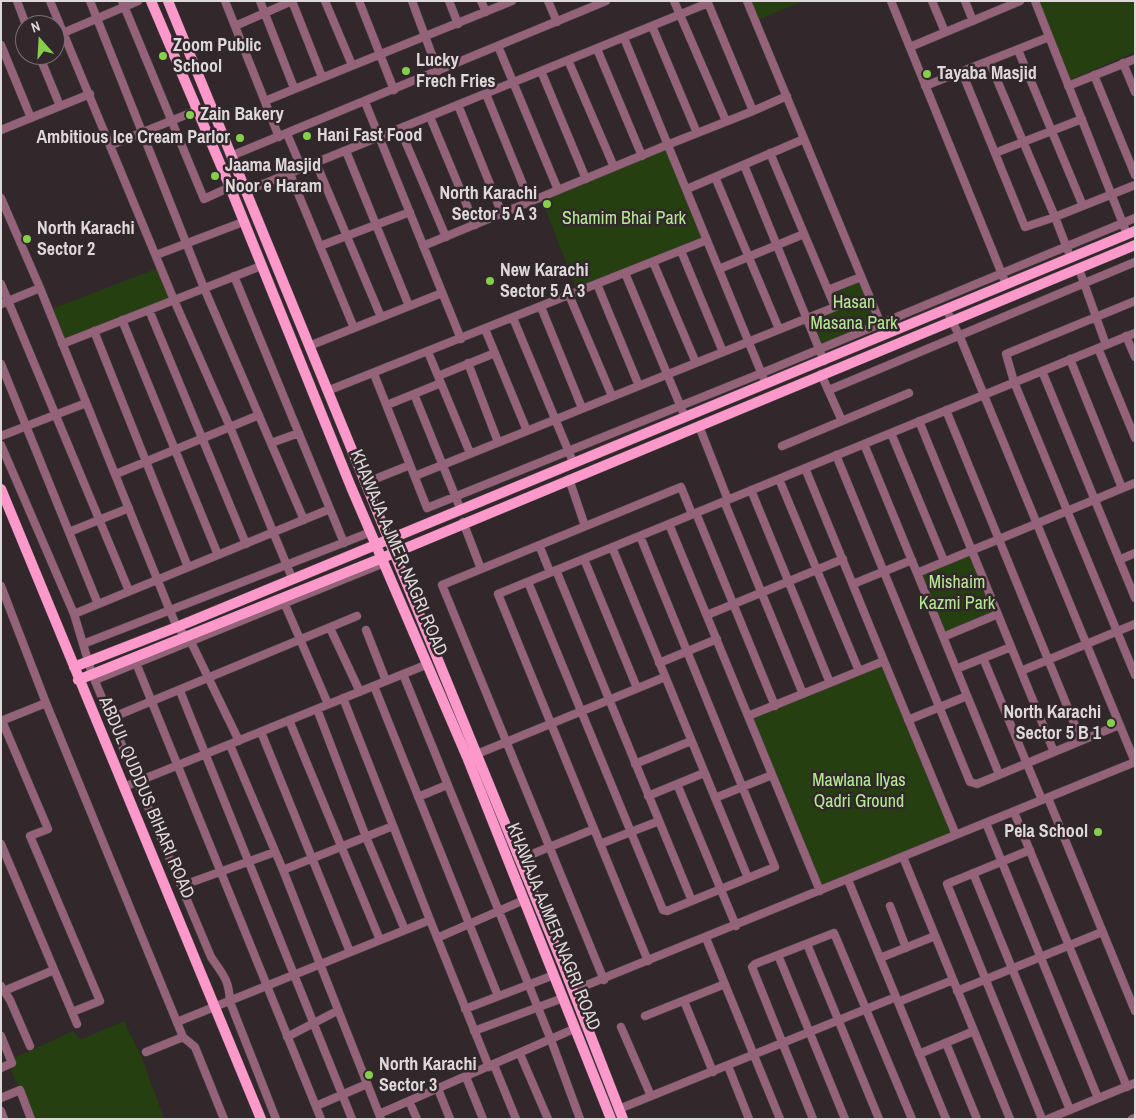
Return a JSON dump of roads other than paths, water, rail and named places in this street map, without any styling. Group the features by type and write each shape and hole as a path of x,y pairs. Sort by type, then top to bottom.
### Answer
{"main road":[{"name":"KHAWAJA AJMER NAGRI ROAD","path":"151,1 230,187 242,222 383,561 428,664 524,900 540,924 572,991 611,1119"},
{"name":"KHAWAJA AJMER NAGRI ROAD","path":"168,1 520,860 554,975 563,998 576,1028 590,1049 623,1119"},
{"path":"176,59 189,53"},
{"path":"249,238 263,232"},
{"path":"74,667 177,627 460,508 824,361 1131,232"},
{"path":"78,680 93,677 189,640 383,561 393,553 463,522 1135,245"},
{"name":"ABDUL QUDDUS BIHARI ROAD","path":"1,489 78,680 261,1119"}],"street":[{"path":"17,1 22,15"},
{"path":"50,1 56,15"},
{"path":"90,1 204,288 304,520"},
{"path":"65,31 97,18 123,4 138,1"},
{"path":"225,1 279,137"},
{"path":"260,1 294,88"},
{"path":"235,26 292,1 322,77"},
{"path":"325,1 352,65"},
{"path":"360,1 394,90"},
{"path":"412,1 438,71"},
{"path":"448,1 458,24"},
{"path":"481,1 486,12"},
{"path":"264,101 512,1"},
{"path":"548,1 557,22"},
{"path":"231,156 606,1"},
{"path":"674,1 726,121"},
{"path":"747,1 885,334"},
{"path":"891,1 1006,284"},
{"path":"932,1 945,32"},
{"path":"965,1 973,20"},
{"path":"997,1 1000,9"},
{"path":"910,46 1020,1"},
{"path":"1035,1 1111,194 1131,232"},
{"path":"246,191 708,3 753,110"},
{"path":"123,4 204,199 230,187"},
{"path":"652,26 697,133"},
{"path":"65,37 292,578"},
{"path":"926,86 1049,37"},
{"path":"624,38 750,341 766,384"},
{"path":"1,45 31,118"},
{"path":"498,46 558,190"},
{"path":"597,49 642,156"},
{"path":"1018,50 1083,206"},
{"path":"1068,86 1135,59"},
{"path":"568,60 614,168"},
{"path":"989,61 1071,258"},
{"path":"1123,63 1135,92"},
{"path":"43,65 60,106"},
{"path":"541,72 586,179"},
{"path":"962,72 1026,227 1135,185"},
{"path":"1094,75 1135,175"},
{"path":"2,128 90,94"},
{"path":"486,94 530,202"},
{"path":"424,246 787,96"},
{"path":"365,102 461,339"},
{"path":"458,105 502,214"},
{"path":"111,145 198,110"},
{"path":"430,117 475,225"},
{"path":"995,153 1024,144 1082,119"},
{"path":"400,129 446,237"},
{"path":"287,134 302,169"},
{"path":"687,189 804,139"},
{"path":"346,151 409,306"},
{"path":"415,476 834,307 770,153"},
{"path":"316,163 381,317"},
{"path":"744,165 824,361"},
{"path":"290,174 354,328"},
{"path":"714,177 779,329"},
{"path":"1,198 40,288 177,627 189,640 239,741"},
{"path":"320,246 410,212"},
{"path":"374,374 427,508 762,373 1135,218"},
{"path":"156,255 242,222"},
{"path":"719,269 804,234"},
{"path":"327,391 485,330 707,240"},
{"path":"681,251 723,352"},
{"path":"653,262 696,363"},
{"path":"829,390 960,337 1135,262"},
{"path":"62,344 261,266"},
{"path":"1079,269 1082,284 1106,344"},
{"path":"625,273 685,417"},
{"path":"234,276 344,543"},
{"path":"828,290 861,277"},
{"path":"1,284 5,303 55,414 129,591"},
{"path":"597,284 639,386"},
{"path":"5,303 40,288"},
{"path":"310,346 442,293"},
{"path":"569,296 612,396"},
{"path":"1135,301 1006,354 1014,382 1135,676"},
{"path":"541,307 582,408"},
{"path":"572,991 604,980 1135,762 960,337 946,309"},
{"path":"149,310 246,544"},
{"path":"513,318 573,462"},
{"path":"122,320 218,555"},
{"path":"485,330 527,430"},
{"path":"94,332 188,567"},
{"path":"648,961 498,597 500,592 612,548 1135,333"},
{"path":"1126,336 1135,357"},
{"path":"1098,348 1135,438"},
{"path":"428,352 470,454"},
{"path":"387,405 414,394 468,363 494,353"},
{"path":"1070,359 1122,488"},
{"path":"468,363 498,442"},
{"path":"1,364 98,604"},
{"path":"1042,371 1134,596"},
{"path":"822,374 842,421"},
{"path":"782,446 909,393"},
{"path":"414,394 460,508"},
{"path":"1,436 86,403"},
{"path":"946,410 1082,740"},
{"path":"116,474 259,415"},
{"path":"919,421 1054,752"},
{"path":"699,426 762,593 803,694"},
{"path":"271,443 300,433"},
{"path":"891,433 944,562"},
{"path":"864,444 1000,774"},
{"path":"1,445 74,614 93,677 181,886 211,957 223,972 229,988 230,1002 276,1119"},
{"path":"836,456 970,782 977,784 1119,725"},
{"path":"365,483 410,465"},
{"path":"805,468 956,836"},
{"path":"569,479 586,526"},
{"path":"780,479 859,671"},
{"path":"917,573 1135,483"},
{"path":"604,980 442,585 681,487 734,604 775,706"},
{"path":"751,490 830,683"},
{"path":"69,532 129,508"},
{"path":"74,614 330,509"},
{"path":"463,522 481,569"},
{"path":"669,524 820,891"},
{"path":"83,644 371,532"},
{"path":"528,582 663,910 667,912 721,890 776,865 640,536"},
{"path":"539,545 553,571 609,700 692,901"},
{"path":"612,548 748,878"},
{"path":"1119,560 1135,553"},
{"path":"584,559 637,688"},
{"path":"707,615 843,559"},
{"path":"853,584 912,560"},
{"path":"1,586 46,703 183,1037 195,1047 224,1119"},
{"path":"284,601 328,704"},
{"path":"943,637 998,614"},
{"path":"111,718 358,616"},
{"path":"1021,671 1135,624"},
{"path":"330,628 360,692"},
{"path":"366,630 386,681"},
{"path":"659,663 717,639"},
{"path":"956,669 1011,647"},
{"path":"983,658 1026,763 1045,799 1135,1011"},
{"path":"135,661 321,1119"},
{"path":"748,716 884,661"},
{"path":"124,788 428,664"},
{"path":"403,674 551,1040 578,1118"},
{"path":"477,754 665,677"},
{"path":"374,686 498,996"},
{"path":"180,691 207,754 352,1119"},
{"path":"908,720 967,696"},
{"path":"343,698 474,1031 516,1119"},
{"path":"46,703 2,721 48,829 30,836 100,1000 72,1012"},
{"path":"317,709 366,837 405,930"},
{"path":"289,720 380,940"},
{"path":"262,732 311,859 350,952"},
{"path":"635,764 691,741"},
{"path":"230,745 283,870 380,1117 409,1101 576,1028"},
{"path":"648,796 704,773"},
{"path":"715,798 772,774"},
{"path":"678,784 736,926"},
{"path":"418,797 447,785"},
{"path":"1014,812 1069,946 1131,1085 1048,1119"},
{"path":"600,844 659,821"},
{"path":"986,824 1098,1098"},
{"path":"283,870 393,826"},
{"path":"520,860 594,829"},
{"path":"1,844 77,1024"},
{"path":"1030,850 947,884 1042,1119"},
{"path":"181,886 275,852"},
{"path":"903,857 1010,1119"},
{"path":"973,873 1070,1110"},
{"path":"848,880 946,1119"},
{"path":"437,938 524,900"},
{"path":"890,906 906,948"},
{"path":"177,1022 430,920"},
{"path":"958,991 1102,932"},
{"path":"813,1119 752,971 755,964 830,934 837,935 912,1119"},
{"path":"880,958 935,936"},
{"path":"706,938 780,1119"},
{"path":"807,944 879,1119"},
{"path":"778,955 846,1119"},
{"path":"30,1046 3,988 54,970"},
{"path":"466,1009 554,975"},
{"path":"618,1109 867,1009 953,980"},
{"path":"645,1016 725,984"},
{"path":"474,1031 563,998"},
{"path":"684,1001 713,1072"},
{"path":"287,1037 337,1011"},
{"path":"621,1027 651,1096"},
{"path":"920,1054 974,1031"},
{"path":"1,1036 12,1063 1,1068"},
{"path":"146,1052 183,1037"},
{"path":"946,1043 977,1119"},
{"path":"520,1054 548,1119"},
{"path":"728,1066 749,1119"},
{"path":"466,1077 483,1119"},
{"path":"316,1106 367,1084"},
{"path":"438,1089 450,1119"},
{"path":"1,1098 20,1090 31,1119"},
{"path":"409,1101 416,1119"},
{"path":"1,1111 4,1119"}],"place":[{"name":"Zoom Public School","path":"163,56"},
{"name":"Lucky Frech Fries","path":"406,71"},
{"name":"Tayaba Masjid","path":"927,74"},
{"name":"Zain Bakery","path":"190,115"},
{"name":"Hani Fast Food","path":"307,136"},
{"name":"Ambitious Ice Cream Parlor","path":"240,138"},
{"name":"Jaama Masjid Noor e Haram","path":"215,176"},
{"name":"North Karachi Sector 5 A 3","path":"547,204"},
{"name":"North Karachi Sector 2","path":"27,239"},
{"name":"New Karachi Sector 5 A 3","path":"490,281"},
{"name":"North Karachi Sector 5 B 1","path":"1111,723"},
{"name":"Pela School","path":"1098,832"},
{"name":"North Karachi Sector 3","path":"369,1075"}],"park label":[{"name":"Shamim Bhai Park","path":"624,219"},
{"name":"Hasan Masana Park","path":"854,313"},
{"name":"Mishaim Kazmi Park","path":"957,593"},
{"name":"Mawlana Ilyas Qadri Ground","path":"859,791"}]}
